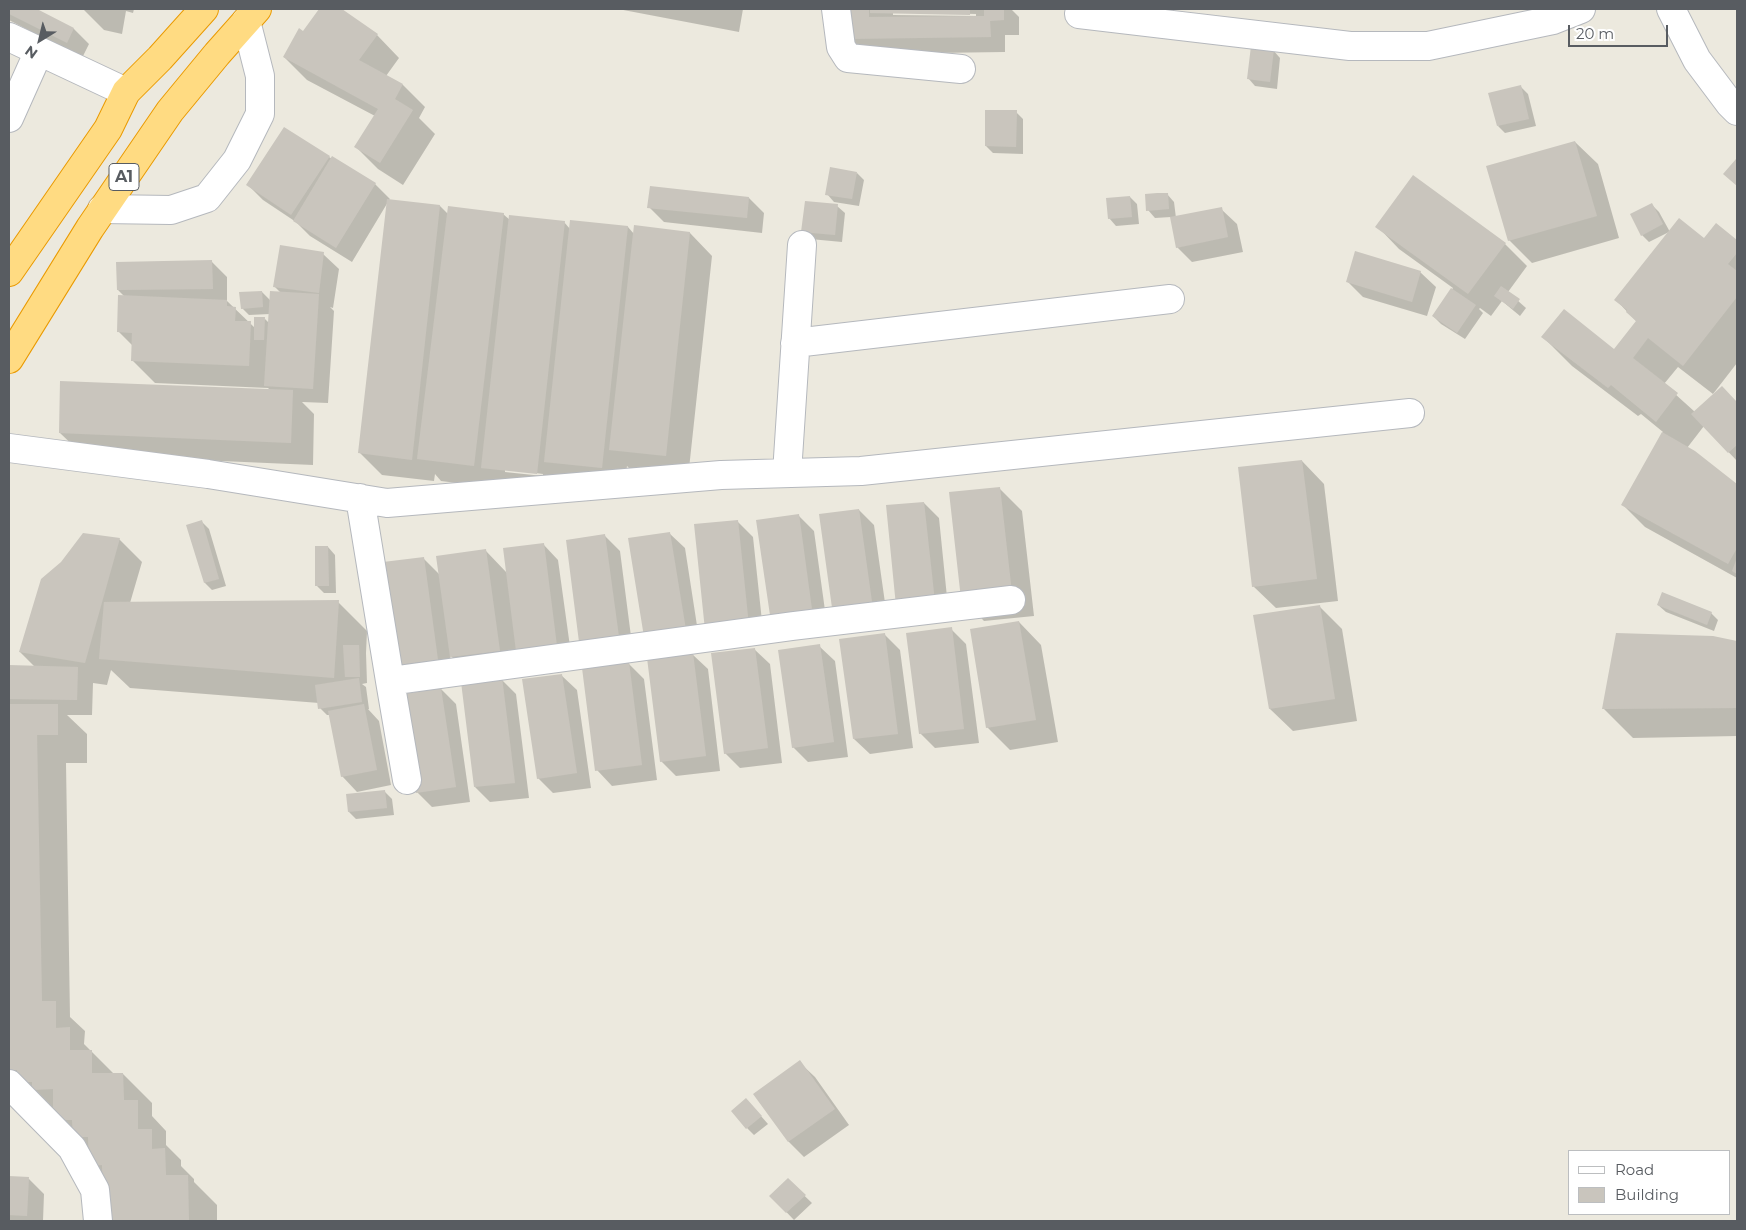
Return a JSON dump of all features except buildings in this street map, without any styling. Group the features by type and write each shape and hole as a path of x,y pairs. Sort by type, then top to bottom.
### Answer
{"highway":[{"name":"A1","path":"9,272 108,129 126,92 204,9"},
{"name":"A1","path":"9,359 102,209 170,111 251,15"}],"street":[{"path":"836,9 841,47 848,58 961,69"},
{"path":"1079,14 1350,46 1428,46 1553,20 1581,9"},
{"path":"1671,9 1697,60 1737,111"},
{"path":"102,209 171,210 207,198 237,160 260,114 260,76 251,15"},
{"path":"9,37 126,92"},
{"path":"9,118 39,51"},
{"path":"787,473 802,245"},
{"path":"795,343 1170,299"},
{"path":"9,448 208,474 387,503 721,475 861,471 1410,413"},
{"path":"360,498 408,780"},
{"path":"390,681 775,629 1010,600"},
{"path":"9,1084 72,1148 94,1190 98,1221"}]}
